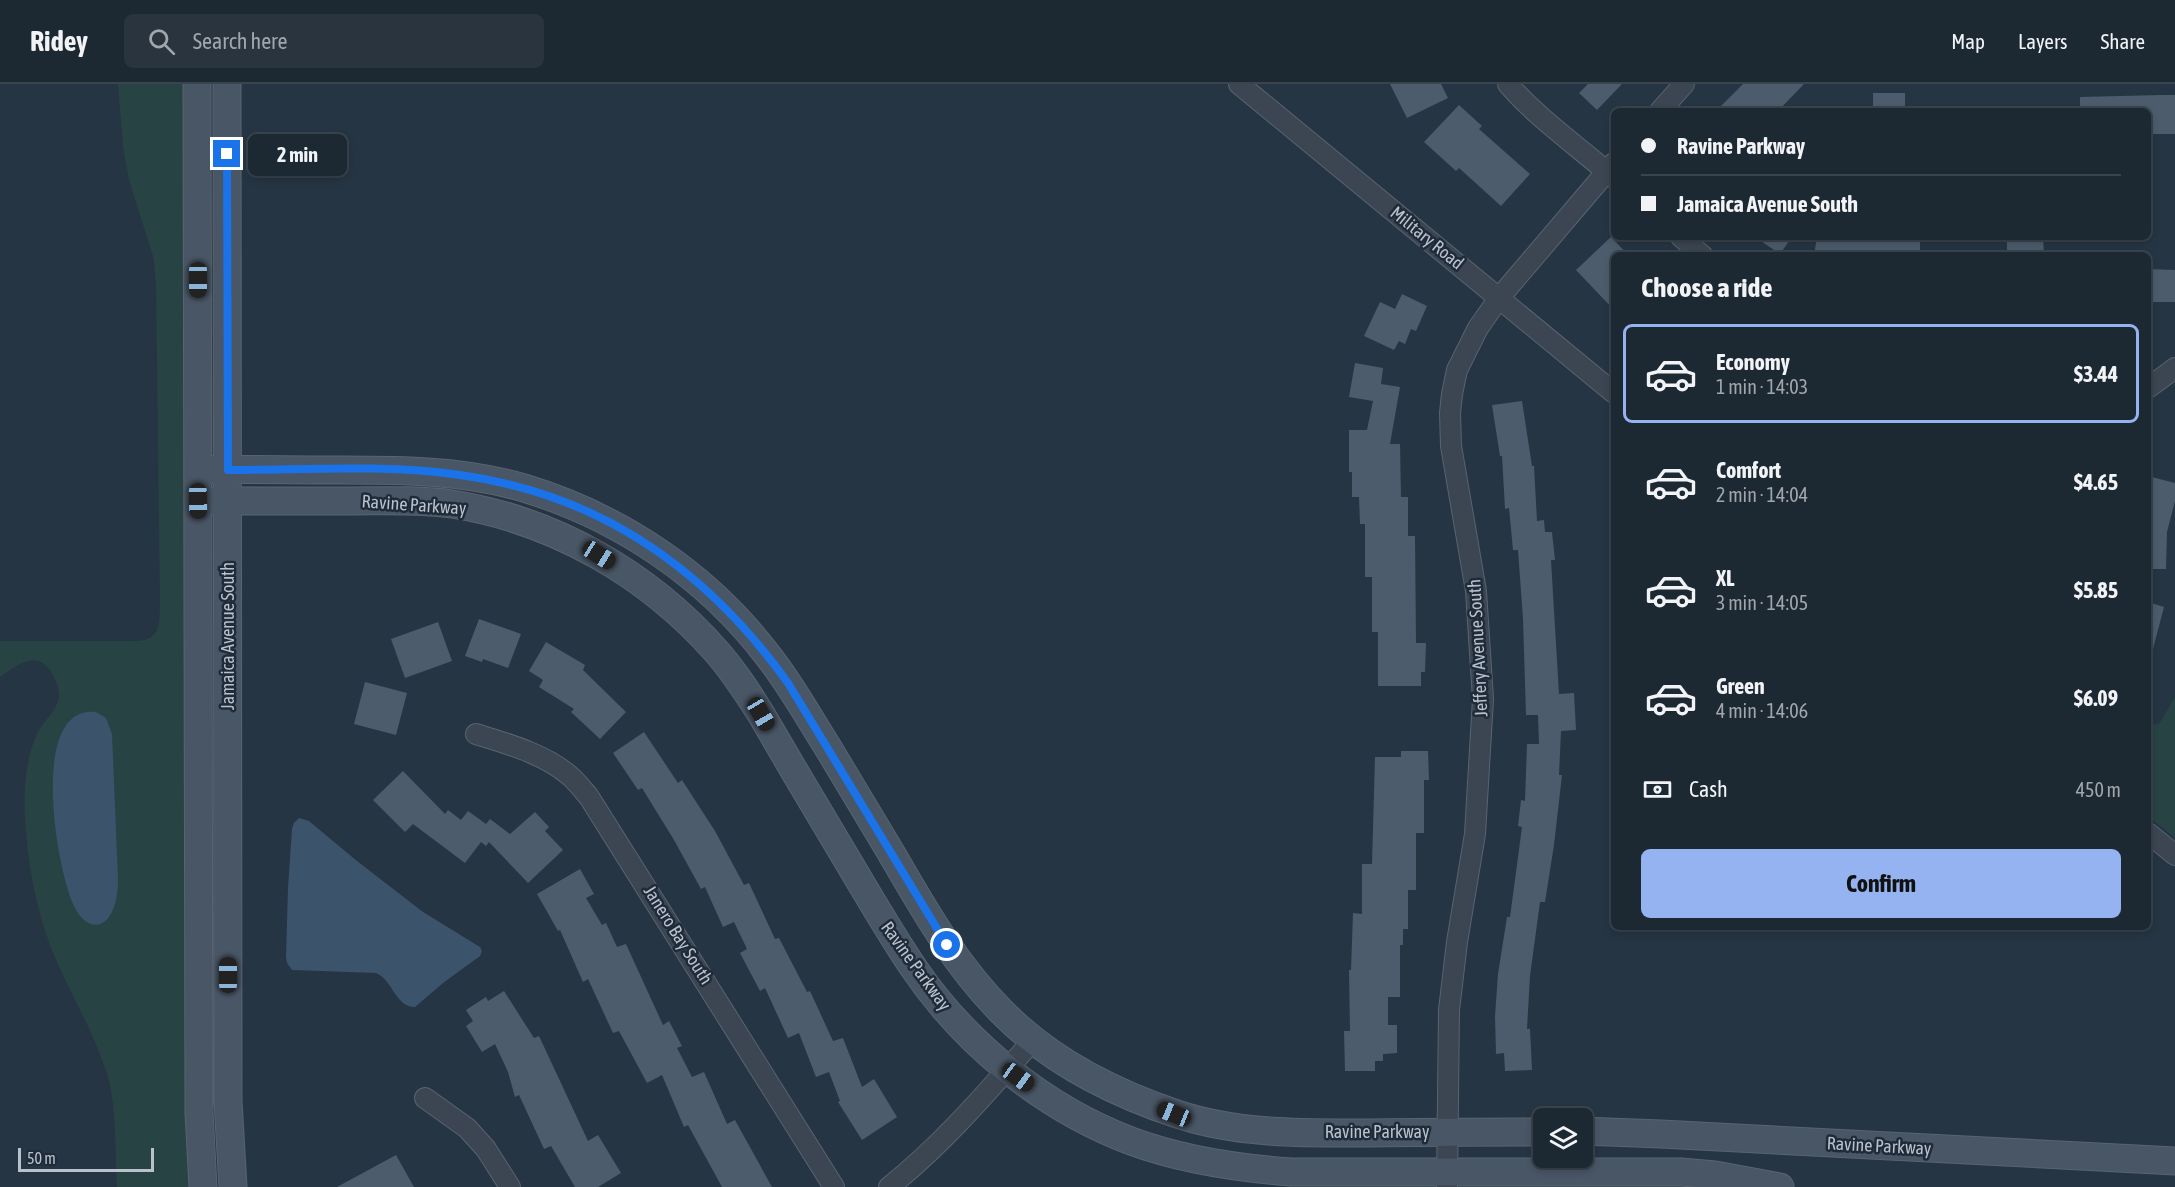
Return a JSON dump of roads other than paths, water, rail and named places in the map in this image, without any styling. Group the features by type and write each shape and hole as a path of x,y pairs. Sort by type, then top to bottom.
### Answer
{"street":[{"name":"Jamaica Avenue South","path":"197,84 199,1112 203,1187"},
{"name":"Jamaica Avenue South","path":"227,84 228,1078 233,1187"},
{"name":"Military Road","path":"1239,84 1611,390"},
{"path":"1508,84 1536,112 1611,170"},
{"path":"1663,108 1684,84"},
{"name":"Jeffery Avenue South","path":"1447,1180 1448,1034 1451,985 1475,834 1483,699 1476,591 1450,446 1450,413 1457,370 1478,328 1500,298 1611,172"},
{"path":"1684,240 1698,252"},
{"path":"2151,383 2175,368"},
{"name":"Ravine Parkway","path":"198,470 396,470 494,480 586,511 643,542 694,578 721,603 768,655 798,700 947,945 999,1010 1073,1067 1110,1086 1174,1114 1208,1123 1264,1131 1314,1133 1533,1132"},
{"name":"Ravine Parkway","path":"198,501 383,501 452,504 489,512 555,534 599,555 632,575 688,621 718,652 761,714 914,969 958,1023 980,1046 1008,1069 1051,1100 1107,1131 1157,1150 1189,1158 1238,1167 1291,1172 1447,1180 1681,1172 1715,1175 1780,1187"},
{"name":"Janero Bay South","path":"476,734 506,743 553,764 571,777 589,797 834,1187"},
{"path":"2151,835 2175,855"},
{"path":"889,1187 976,1105 1034,1039"},
{"path":"425,1098 472,1132 486,1149 510,1187"},
{"name":"Ravine Parkway","path":"1593,1131 2175,1161"}],"water":[{"path":"96,712 106,718 112,734 118,890 110,915 106,921 95,925 90,924 79,915 68,889 61,862 53,794 54,762 61,734 75,717"},
{"path":"299,818 309,821 423,912 480,947 482,951 480,956 415,1007 403,1003 382,976 376,973 292,970 286,957 288,888 292,829"}]}
